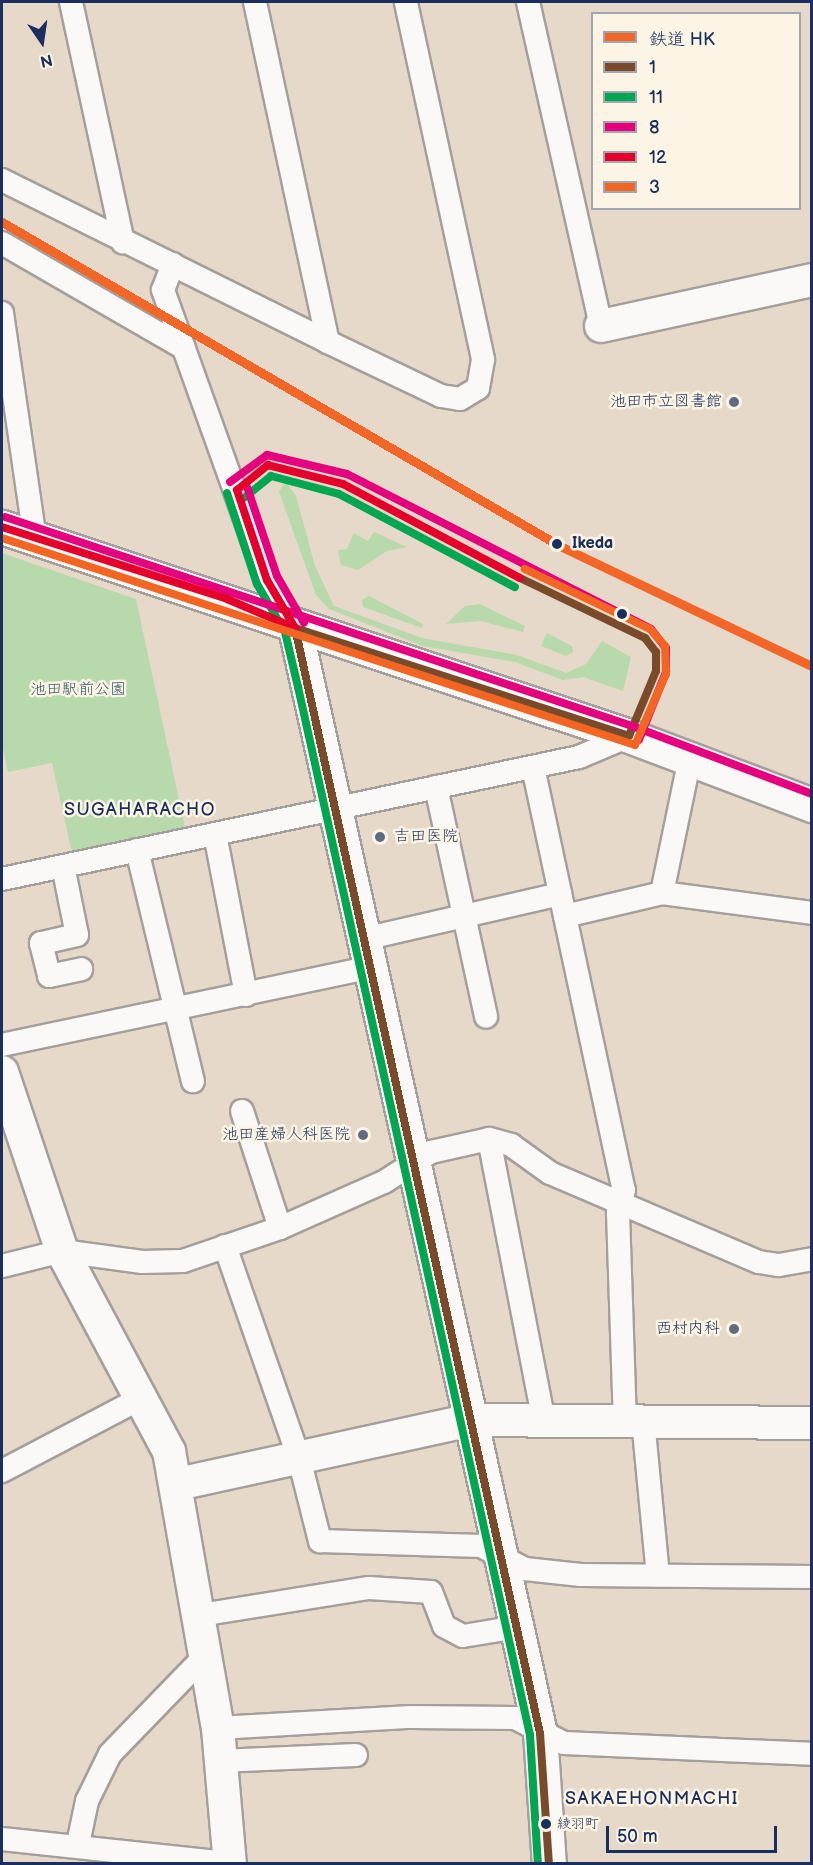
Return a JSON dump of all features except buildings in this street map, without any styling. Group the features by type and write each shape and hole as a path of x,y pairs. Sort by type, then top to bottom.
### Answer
{"main road":[{"path":"2,527 227,599 295,628 629,736 812,804"},
{"path":"295,628 540,1732 549,1863"}],"street":[{"path":"71,2 123,242"},
{"path":"255,2 328,342"},
{"path":"2,180 328,342 441,396 460,399 478,387 483,359 406,2"},
{"path":"528,2 601,326 812,280"},
{"path":"2,243 184,348"},
{"path":"174,264 163,290 267,580 295,628"},
{"path":"2,313 35,539"},
{"path":"2,879 579,757 629,736"},
{"path":"662,893 690,758"},
{"path":"533,767 624,1190 621,1202 634,1420 657,1575"},
{"path":"436,787 486,1017"},
{"path":"214,834 246,995"},
{"path":"137,850 178,1010 193,1081"},
{"path":"63,866 76,934 41,943 49,976 81,969"},
{"path":"381,935 464,916 662,893 812,913"},
{"path":"2,1045 371,968"},
{"path":"2,1072 62,1251 169,1451 178,1484 218,1728 229,1863 62,1851 2,1839"},
{"path":"242,1111 280,1228"},
{"path":"489,1139 544,1421"},
{"path":"2,1266 62,1251 183,1261 280,1228 431,1152 489,1139 511,1145 549,1173 759,1262 779,1265 812,1259"},
{"path":"225,1246 300,1458 320,1541 481,1546 525,1569 581,1575 812,1577"},
{"path":"2,1471 141,1398"},
{"path":"178,1484 471,1420 812,1423"},
{"path":"200,1615 369,1588 431,1592 444,1626 464,1636 518,1627"},
{"path":"62,1851 110,1754 206,1655"},
{"path":"218,1728 358,1720 515,1718 540,1732 575,1744 812,1754"},
{"path":"220,1761 357,1762 358,1720"}],"green space":[{"path":"285,481 296,496 315,566 334,606 422,638 517,655 566,673 586,664 602,641 631,657 623,691 583,677 563,680 515,662 423,646 329,609 316,595 279,492"},
{"path":"374,532 407,547 387,551 358,570 341,565 338,550 347,549 354,533 368,541"},
{"name":"池田駅前公園","path":"2,553 136,599 186,832 73,857 52,763 8,772 2,744"},
{"path":"369,596 423,624 422,628 363,607 362,600"},
{"path":"480,604 525,626 523,632 480,621 446,624 465,606"},
{"path":"547,633 572,646 573,652 566,656 541,646"}],"rail line":[{"name":"HK","path":"2,222 560,546 812,666"}],"transit line":[{"name":"8","path":"230,482 267,455 347,474 651,629 666,648 666,672 639,740"},
{"name":"12","path":"237,490 268,465 343,484 520,578"},
{"name":"11","path":"244,498 271,476 339,494 515,587"},
{"name":"8","path":"247,487 277,576 304,623"},
{"name":"12","path":"237,490 267,580 295,628"},
{"name":"11","path":"227,493 257,584 285,632 298,687 530,1735 538,1864"},
{"name":"8","path":"5,517 632,726 812,794"},
{"name":"12","path":"2,527 227,599 295,628"},
{"name":"3","path":"2,538 635,745 666,674 665,646 650,629 525,569"},
{"name":"1","path":"520,578 645,638 656,652 656,671 629,736"},
{"name":"1","path":"295,628 540,1733 549,1864"},
{"name":"1","path":"295,628 629,736"}],"place":[{"name":"池田市立図書館","path":"734,402"},
{"name":"Ikeda","path":"557,544"},
{"name":"吉田医院","path":"380,837"},
{"name":"池田産婦人科医院","path":"363,1135"},
{"name":"西村内科","path":"734,1329"},
{"name":"綾羽町","path":"546,1824"}],"district":[{"name":"SUGAHARACHO","path":"140,810"},
{"name":"SAKAEHONMACHI","path":"652,1799"}]}
